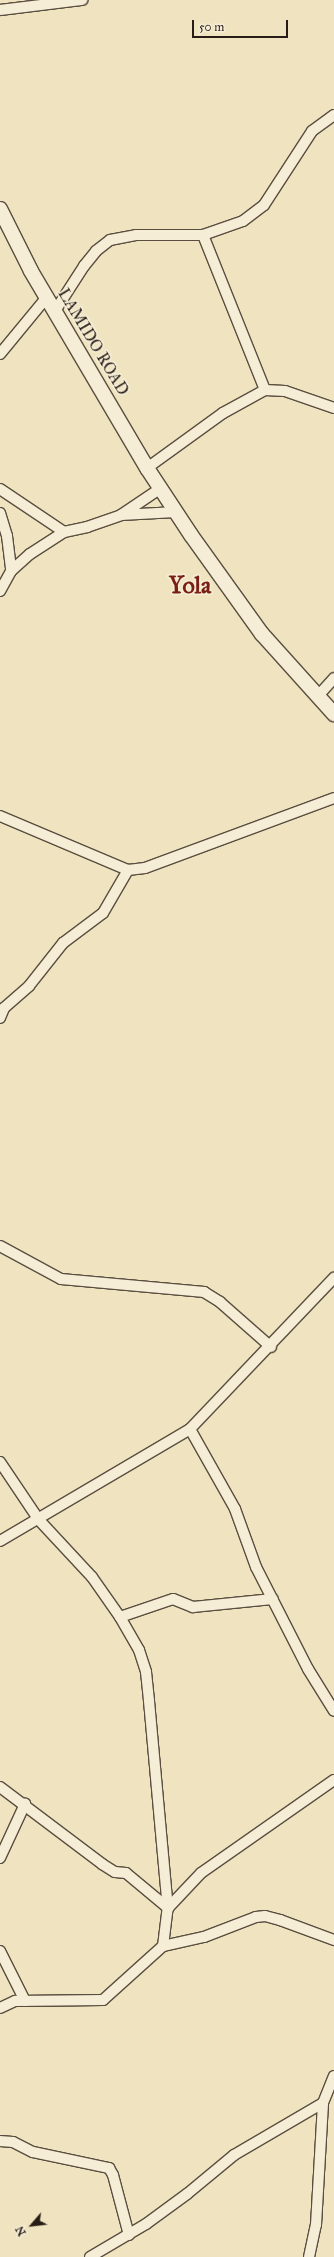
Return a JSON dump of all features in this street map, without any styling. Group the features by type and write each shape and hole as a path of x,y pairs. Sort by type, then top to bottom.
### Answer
{"main road":[{"name":"LAMIDO ROAD","path":"0,209 55,311 148,468 176,512 262,634 334,714"}],"street":[{"path":"0,10 82,0"},
{"path":"55,311 84,266 96,251 110,240 136,235 203,234 243,221 264,205 312,131 334,116"},
{"path":"203,234 265,390"},
{"path":"0,354 47,297"},
{"path":"148,468 223,413 265,390 286,391 334,408"},
{"path":"0,591 11,571 30,554 64,532 87,527 120,515 161,488"},
{"path":"0,489 64,532"},
{"path":"120,515 176,512"},
{"path":"0,513 7,536 11,571"},
{"path":"318,696 334,678"},
{"path":"0,816 128,870 145,868 334,798"},
{"path":"0,1018 4,1008 29,986 63,943 103,913 128,870"},
{"path":"0,1246 60,1279 204,1292 220,1302 271,1347"},
{"path":"0,1542 190,1429 271,1347 334,1278"},
{"path":"190,1429 235,1509 256,1567 308,1669 334,1711"},
{"path":"0,1462 39,1520 92,1577 120,1617 139,1650 146,1672 168,1908 163,1946"},
{"path":"120,1617 173,1599 193,1607 273,1600"},
{"path":"168,1908 201,1873 334,1780"},
{"path":"0,1787 102,1864 115,1872 126,1873 168,1908"},
{"path":"0,1858 24,1804"},
{"path":"0,2008 15,2001 25,2000 103,2000 163,1946 204,1937 266,1916 334,1940"},
{"path":"0,1951 25,2000"},
{"path":"309,2257 316,2225 323,2103 334,2076"},
{"path":"90,2257 129,2235 187,2194 234,2155 323,2103"},
{"path":"0,2141 14,2142 33,2152 109,2168 113,2175 129,2235"}],"district":[{"name":"Yola","path":"190,586"}]}
